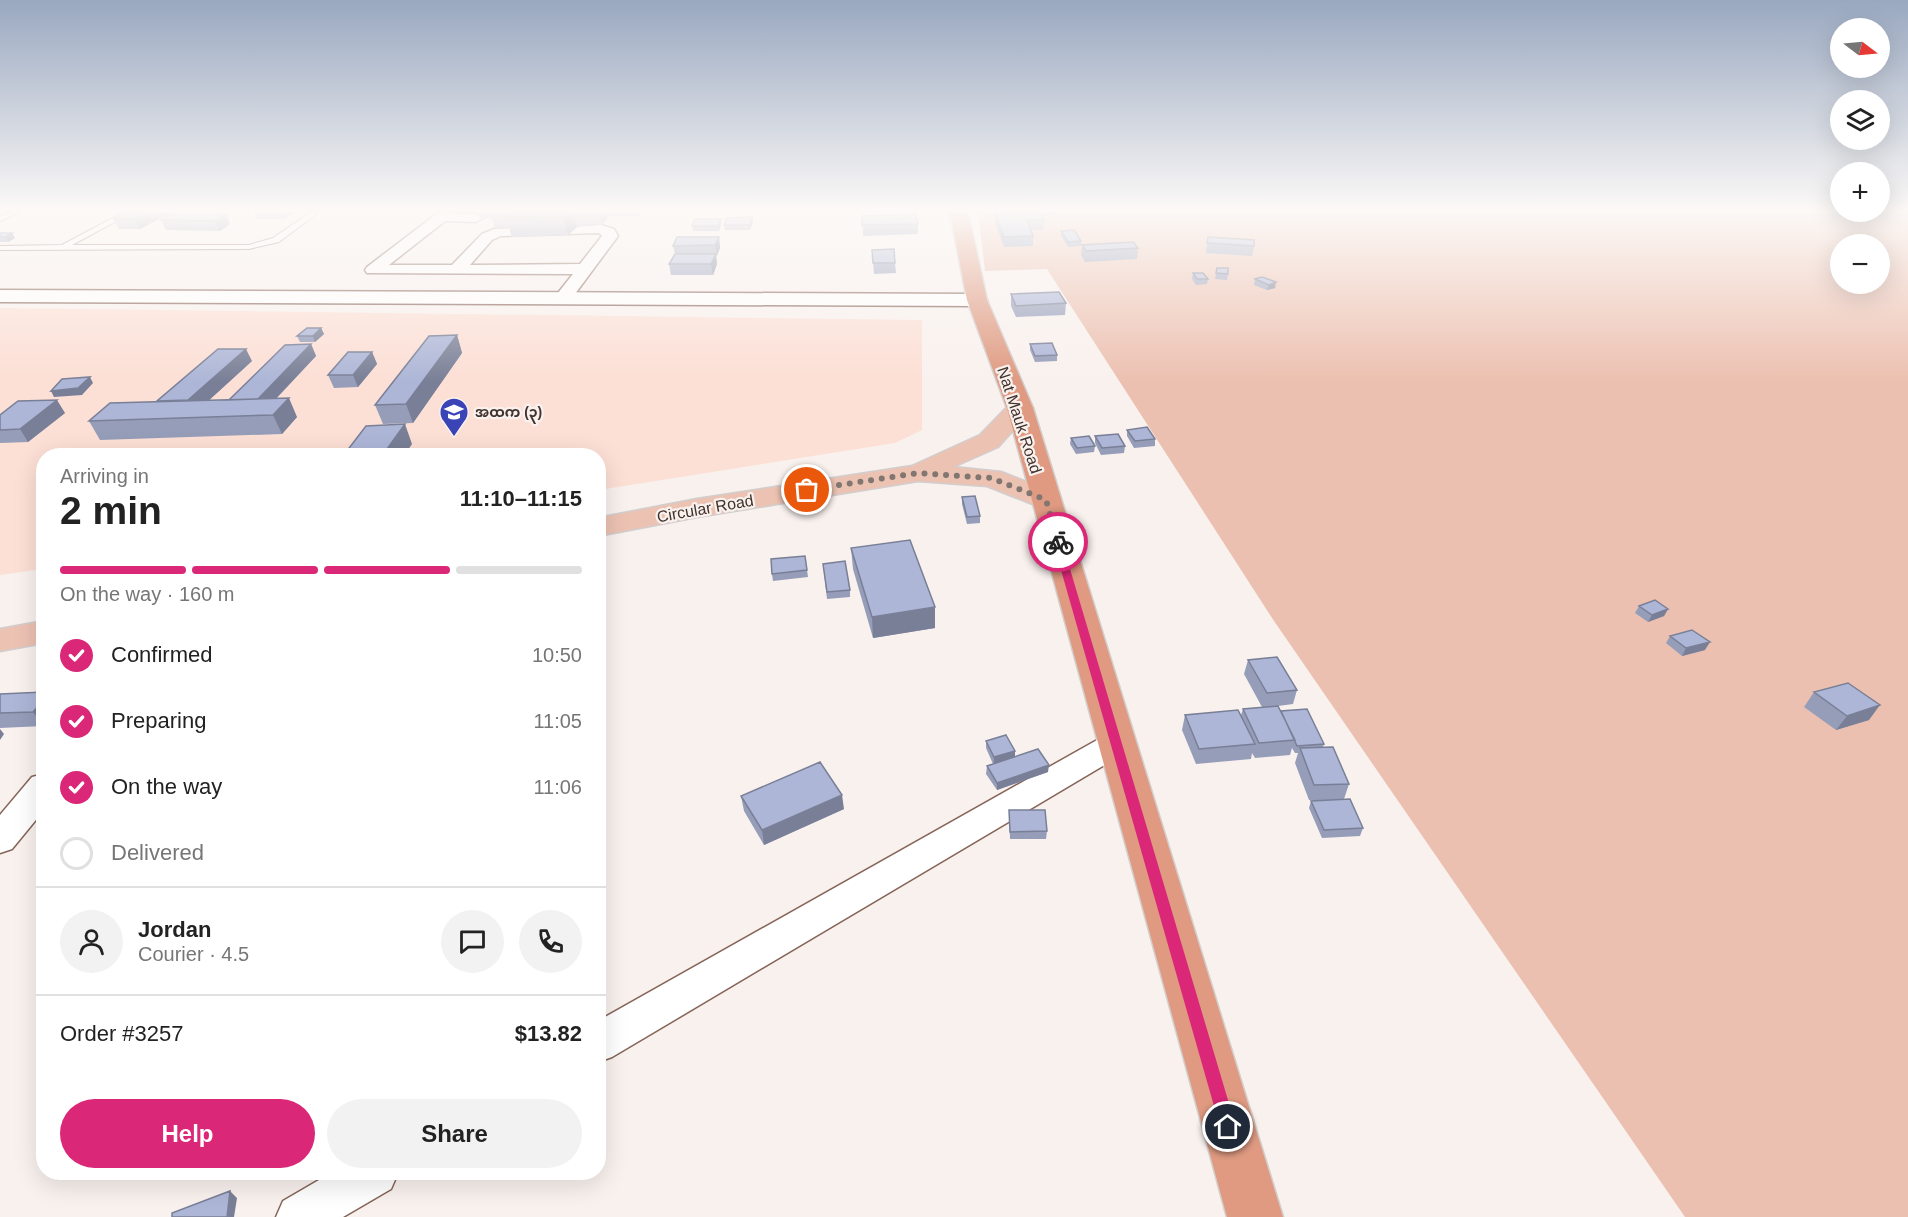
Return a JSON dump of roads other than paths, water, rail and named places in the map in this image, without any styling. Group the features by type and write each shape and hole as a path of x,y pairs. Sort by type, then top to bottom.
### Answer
{"highway":[{"name":"Nat Mauk Road","path":"971,269 977,300 1020,408 1255,1217"}],"main road":[{"path":"918,473 988,441 1020,408"},
{"path":"918,473 991,478 1046,500"},
{"name":"Circular Road","path":"606,525 697,508 918,473"},
{"path":"0,640 36,633"}],"street":[{"path":"375,269 373,270 587,269"},
{"path":"435,298 461,269"},
{"path":"564,298 587,269"},
{"path":"0,296 977,300"},
{"path":"606,1038 1117,743"},
{"path":"0,839 36,796"},
{"path":"299,1217 363,1180"}],"place":[{"name":"အထက (၃)","path":"454,438"}]}
